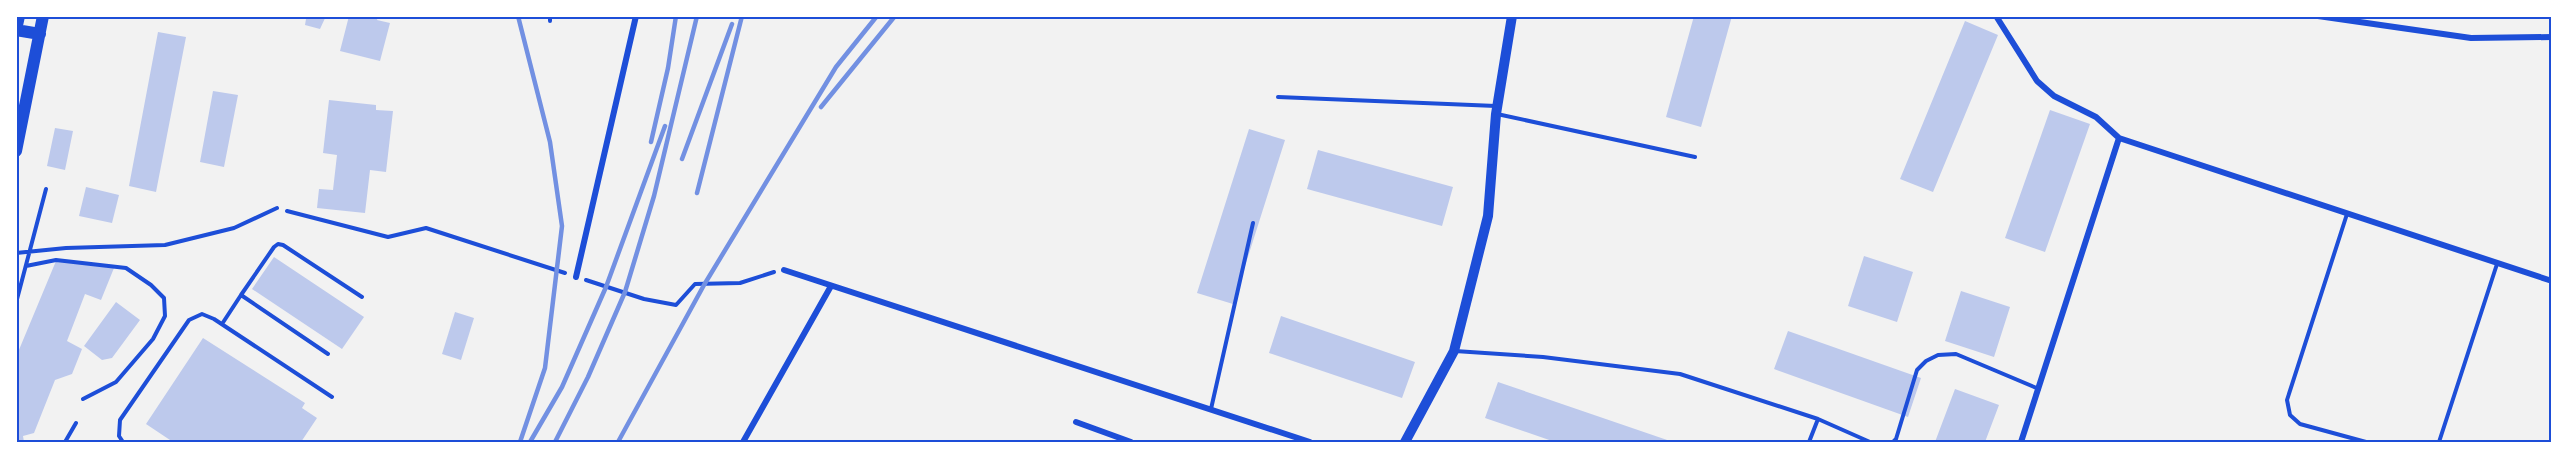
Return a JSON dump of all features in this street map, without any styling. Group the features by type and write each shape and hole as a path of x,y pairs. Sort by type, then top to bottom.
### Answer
{"main road":[{"path":"19,16 16,30 40,34"},
{"path":"16,151 43,16"}],"street":[{"path":"576,277 636,16"},
{"path":"1405,442 1454,351 1488,216 1497,110 1512,16"},
{"path":"1996,16 2037,81 2054,96 2096,117 2119,138 2552,281"},
{"path":"2318,16 2471,38 2552,37"},
{"path":"2021,442 2119,138"},
{"path":"784,270 1310,442"},
{"path":"743,442 831,286"},
{"path":"1076,422 1131,442"}],"lane":[{"path":"1278,97 1497,110 1695,157"},
{"path":"16,303 46,189"},
{"path":"16,253 66,248 165,245 234,228 277,208"},
{"path":"2347,213 2287,400 2290,415 2300,424 2366,442"},
{"path":"1210,410 1253,223"},
{"path":"222,324 278,244 283,245 362,297"},
{"path":"26,266 56,260 126,268 152,285 164,298 165,316 153,339 116,382 82,399"},
{"path":"2439,442 2498,263"},
{"path":"241,295 328,354"},
{"path":"123,442 119,436 120,420 189,320 202,314 222,324 332,397"},
{"path":"1454,351 1543,357 1680,374 1818,420 1870,442"},
{"path":"1893,442 1896,440 1917,370 1926,361 1938,355 1956,354 2038,389"},
{"path":"1809,442 1818,420"},
{"path":"64,442 76,423"}],"path":[{"path":"277,208 388,237 426,228 644,298 676,305 695,284 740,283 784,270"}],"building":[{"path":"303,16 326,16 320,29 305,25 306,19"},
{"path":"349,16 378,16 377,20 390,23 380,61 340,51"},
{"path":"1694,16 1732,16 1701,127 1666,117"},
{"path":"1965,21 1998,35 1933,192 1900,179"},
{"path":"158,32 186,37 156,192 129,186"},
{"path":"213,91 238,95 224,167 200,162"},
{"path":"329,100 376,105 376,110 393,111 386,172 370,170 365,213 317,208 319,189 333,190 337,155 323,153"},
{"path":"2050,110 2090,124 2045,252 2005,238"},
{"path":"55,128 73,131 65,170 47,166"},
{"path":"1249,129 1285,140 1233,304 1197,293"},
{"path":"1318,150 1453,187 1442,226 1307,189"},
{"path":"86,187 119,195 112,223 79,216"},
{"path":"1864,256 1913,272 1897,322 1848,306"},
{"path":"274,257 364,317 342,349 252,289"},
{"path":"56,261 114,268 101,300 85,294 67,341 82,349 72,374 55,380 34,433 23,436 24,442 16,442 16,357"},
{"path":"1961,291 2010,307 1994,357 1945,341"},
{"path":"116,302 140,320 112,358 102,360 84,346"},
{"path":"455,312 474,318 461,360 442,354"},
{"path":"1281,316 1415,362 1402,398 1269,353"},
{"path":"1788,331 1921,378 1908,417 1774,369"},
{"path":"203,338 305,403 302,408 317,418 301,442 173,442 146,424"},
{"path":"1498,382 1673,442 1555,442 1485,418"},
{"path":"1955,389 1999,405 1985,442 1935,442"}],"railway":[{"path":"518,16 550,142 562,226 545,368 520,442"},
{"path":"651,142 668,68 676,16"},
{"path":"555,442 588,377 625,292 654,196 697,16"},
{"path":"697,193 742,16"},
{"path":"618,442 704,285 836,67 877,16"},
{"path":"821,107 895,16"},
{"path":"682,159 732,24"},
{"path":"530,442 562,387 606,287 665,126"}]}
